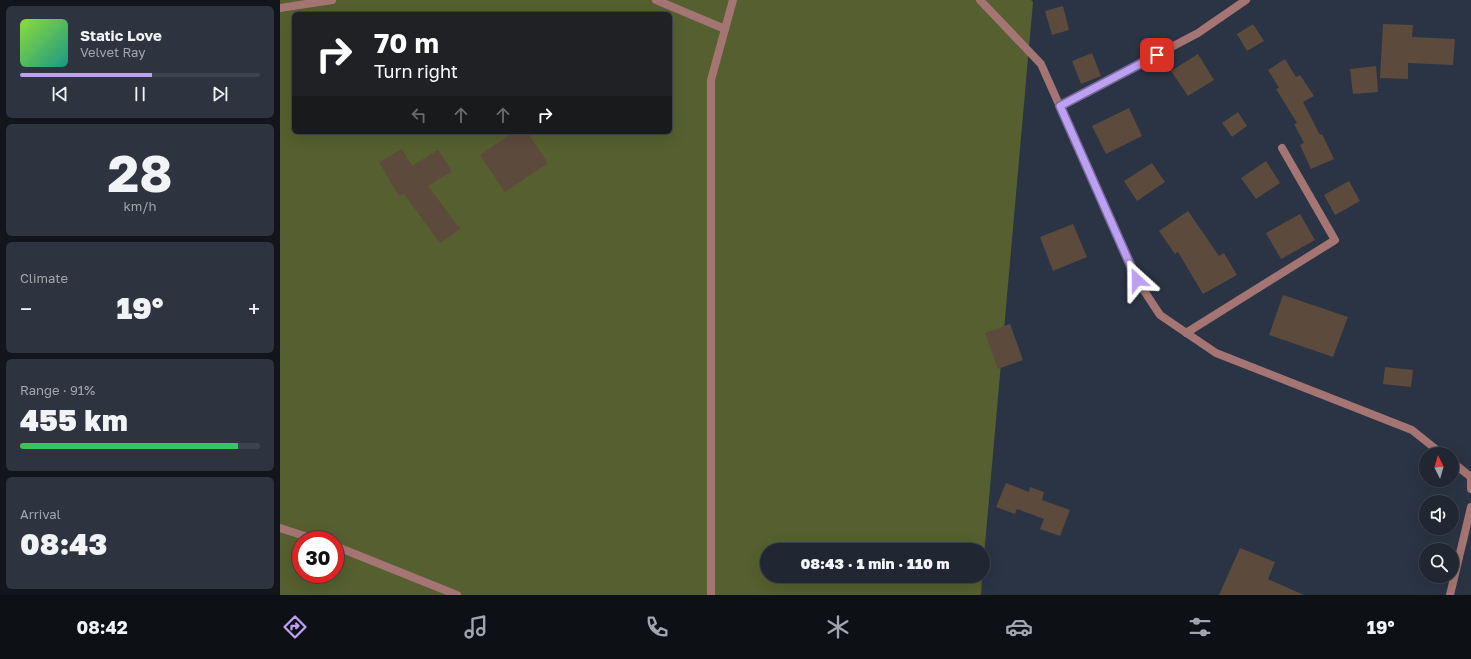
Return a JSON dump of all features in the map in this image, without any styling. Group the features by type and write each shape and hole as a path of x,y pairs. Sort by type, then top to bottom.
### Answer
{"street":[{"path":"280,8 332,0"},
{"path":"656,0 725,29"},
{"path":"711,595 711,80 733,0"},
{"path":"980,0 1041,64 1137,280 1160,316 1216,353 1412,430 1433,447"},
{"path":"1060,106 1198,33 1246,0"},
{"path":"1186,333 1335,240 1282,148"},
{"path":"1459,467 1471,476 1471,489"},
{"path":"1450,595 1471,507"},
{"path":"280,528 292,532"},
{"path":"344,550 457,595"}],"green space":[{"path":"280,0 1031,0 1033,2 985,543 760,543 760,583 982,583 981,595 280,595"}],"building":[{"path":"1063,6 1069,30 1052,35 1045,11"},
{"path":"1253,24 1264,41 1247,51 1237,34"},
{"path":"1383,24 1413,25 1412,37 1455,39 1453,65 1408,63 1408,79 1380,78"},
{"path":"1092,53 1101,76 1081,84 1072,61"},
{"path":"1198,54 1214,80 1188,96 1171,71"},
{"path":"1285,59 1296,77 1300,75 1314,96 1303,102 1320,135 1322,134 1334,159 1311,169 1300,145 1304,143 1294,124 1297,123 1276,89 1279,88 1268,70"},
{"path":"1376,66 1378,92 1353,94 1350,69"},
{"path":"1129,108 1142,136 1106,154 1092,126"},
{"path":"1238,112 1247,126 1232,137 1222,123"},
{"path":"511,134 528,134 548,163 505,192 480,155"},
{"path":"402,149 412,166 438,150 452,171 428,186 460,229 440,243 404,194 399,196 379,162"},
{"path":"1266,161 1280,183 1256,199 1241,178"},
{"path":"1152,163 1165,182 1137,201 1124,181"},
{"path":"1349,181 1360,201 1335,215 1324,195"},
{"path":"1188,211 1219,256 1224,253 1237,275 1203,294 1178,252 1175,254 1159,231"},
{"path":"1300,214 1315,240 1281,259 1266,233"},
{"path":"1073,224 1087,257 1053,271 1040,237"},
{"path":"1283,295 1348,317 1333,357 1269,335"},
{"path":"1010,324 1023,360 998,369 985,333"},
{"path":"1385,367 1413,370 1411,387 1383,384"},
{"path":"1006,483 1029,492 1030,487 1044,492 1042,500 1070,510 1060,536 1040,529 1044,519 1017,509 1015,514 996,507"},
{"path":"1240,548 1275,562 1268,579 1304,595 1219,595"}],"route":[{"path":"1137,280 1060,106 1157,55"}]}
